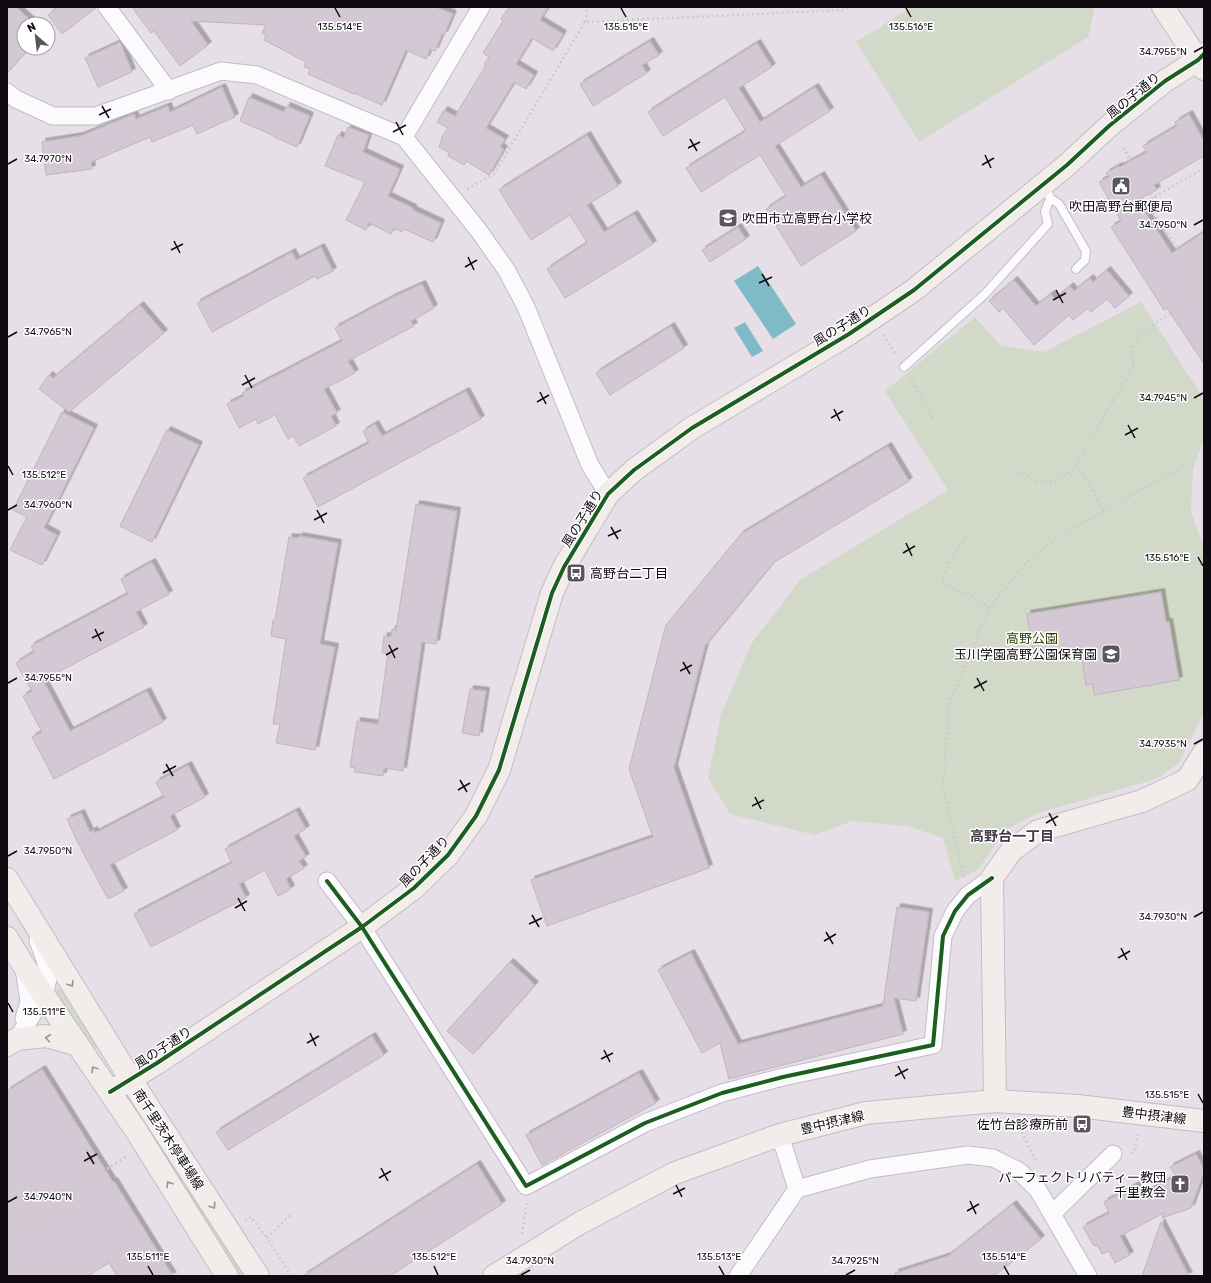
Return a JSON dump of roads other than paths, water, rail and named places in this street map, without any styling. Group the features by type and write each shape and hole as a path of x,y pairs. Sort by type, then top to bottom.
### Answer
{"street":[{"path":"107,7 169,91"},
{"path":"1163,7 1202,61"},
{"path":"404,137 474,9"},
{"name":"風の子通り","path":"110,1092 131,1080 362,927 414,888 448,855 476,816 499,770 552,593 564,567 608,494 634,470 692,428 849,334 914,290 1047,192 1067,165 1109,126 1165,81 1202,61"},
{"path":"7,92 16,99 53,116 96,116 169,91 221,71 257,75 404,137 479,231 507,271 526,307 590,465 608,494"},
{"path":"327,881 362,927 526,1186 645,1123 722,1093 783,1077 933,1044 943,936 955,911 968,895 992,878 1012,850 1038,831 1142,801 1187,780 1204,753"},
{"path":"992,878 995,1101"},
{"name":"南千里茨木停車場線","path":"7,879 131,1080 258,1276"},
{"path":"12,1042 44,995 48,975 43,953 27,912"},
{"name":"南千里茨木停車場線","path":"7,938 24,966 135,1129 227,1276"},
{"path":"12,1042 29,1002 24,966"},
{"path":"12,1042 46,1036 78,1045"},
{"name":"豊中摂津線","path":"494,1276 580,1223 676,1173 780,1135 866,1114 995,1101 1078,1106 1204,1121"},
{"path":"780,1135 797,1189"},
{"path":"1052,1214 1113,1154"},
{"path":"738,1276 797,1189 870,1169 968,1155 994,1158 1019,1171 1038,1190 1088,1276"}],"lane":[{"path":"1047,192 1059,204 1086,251 1085,260 1076,269"},
{"path":"904,367 985,294 1048,224 1045,212 1047,192"}],"water":[{"path":"758,266 796,324 773,339 734,281"},
{"path":"745,322 763,351 752,357 734,328"}],"place":[{"name":"吹田高野台郵便局","path":"1121,186"},
{"name":"吹田市立高野台小学校","path":"728,218"},
{"name":"高野台二丁目","path":"576,573"},
{"name":"玉川学園高野公園保育園","path":"1111,654"},
{"name":"佐竹台診療所前","path":"1082,1124"},
{"name":"パーフェクトリバティー教団 千里教会","path":"1180,1184"}],"district":[{"name":"高野台一丁目","path":"1012,836"}],"park label":[{"name":"高野公園","path":"1032,638"}]}
